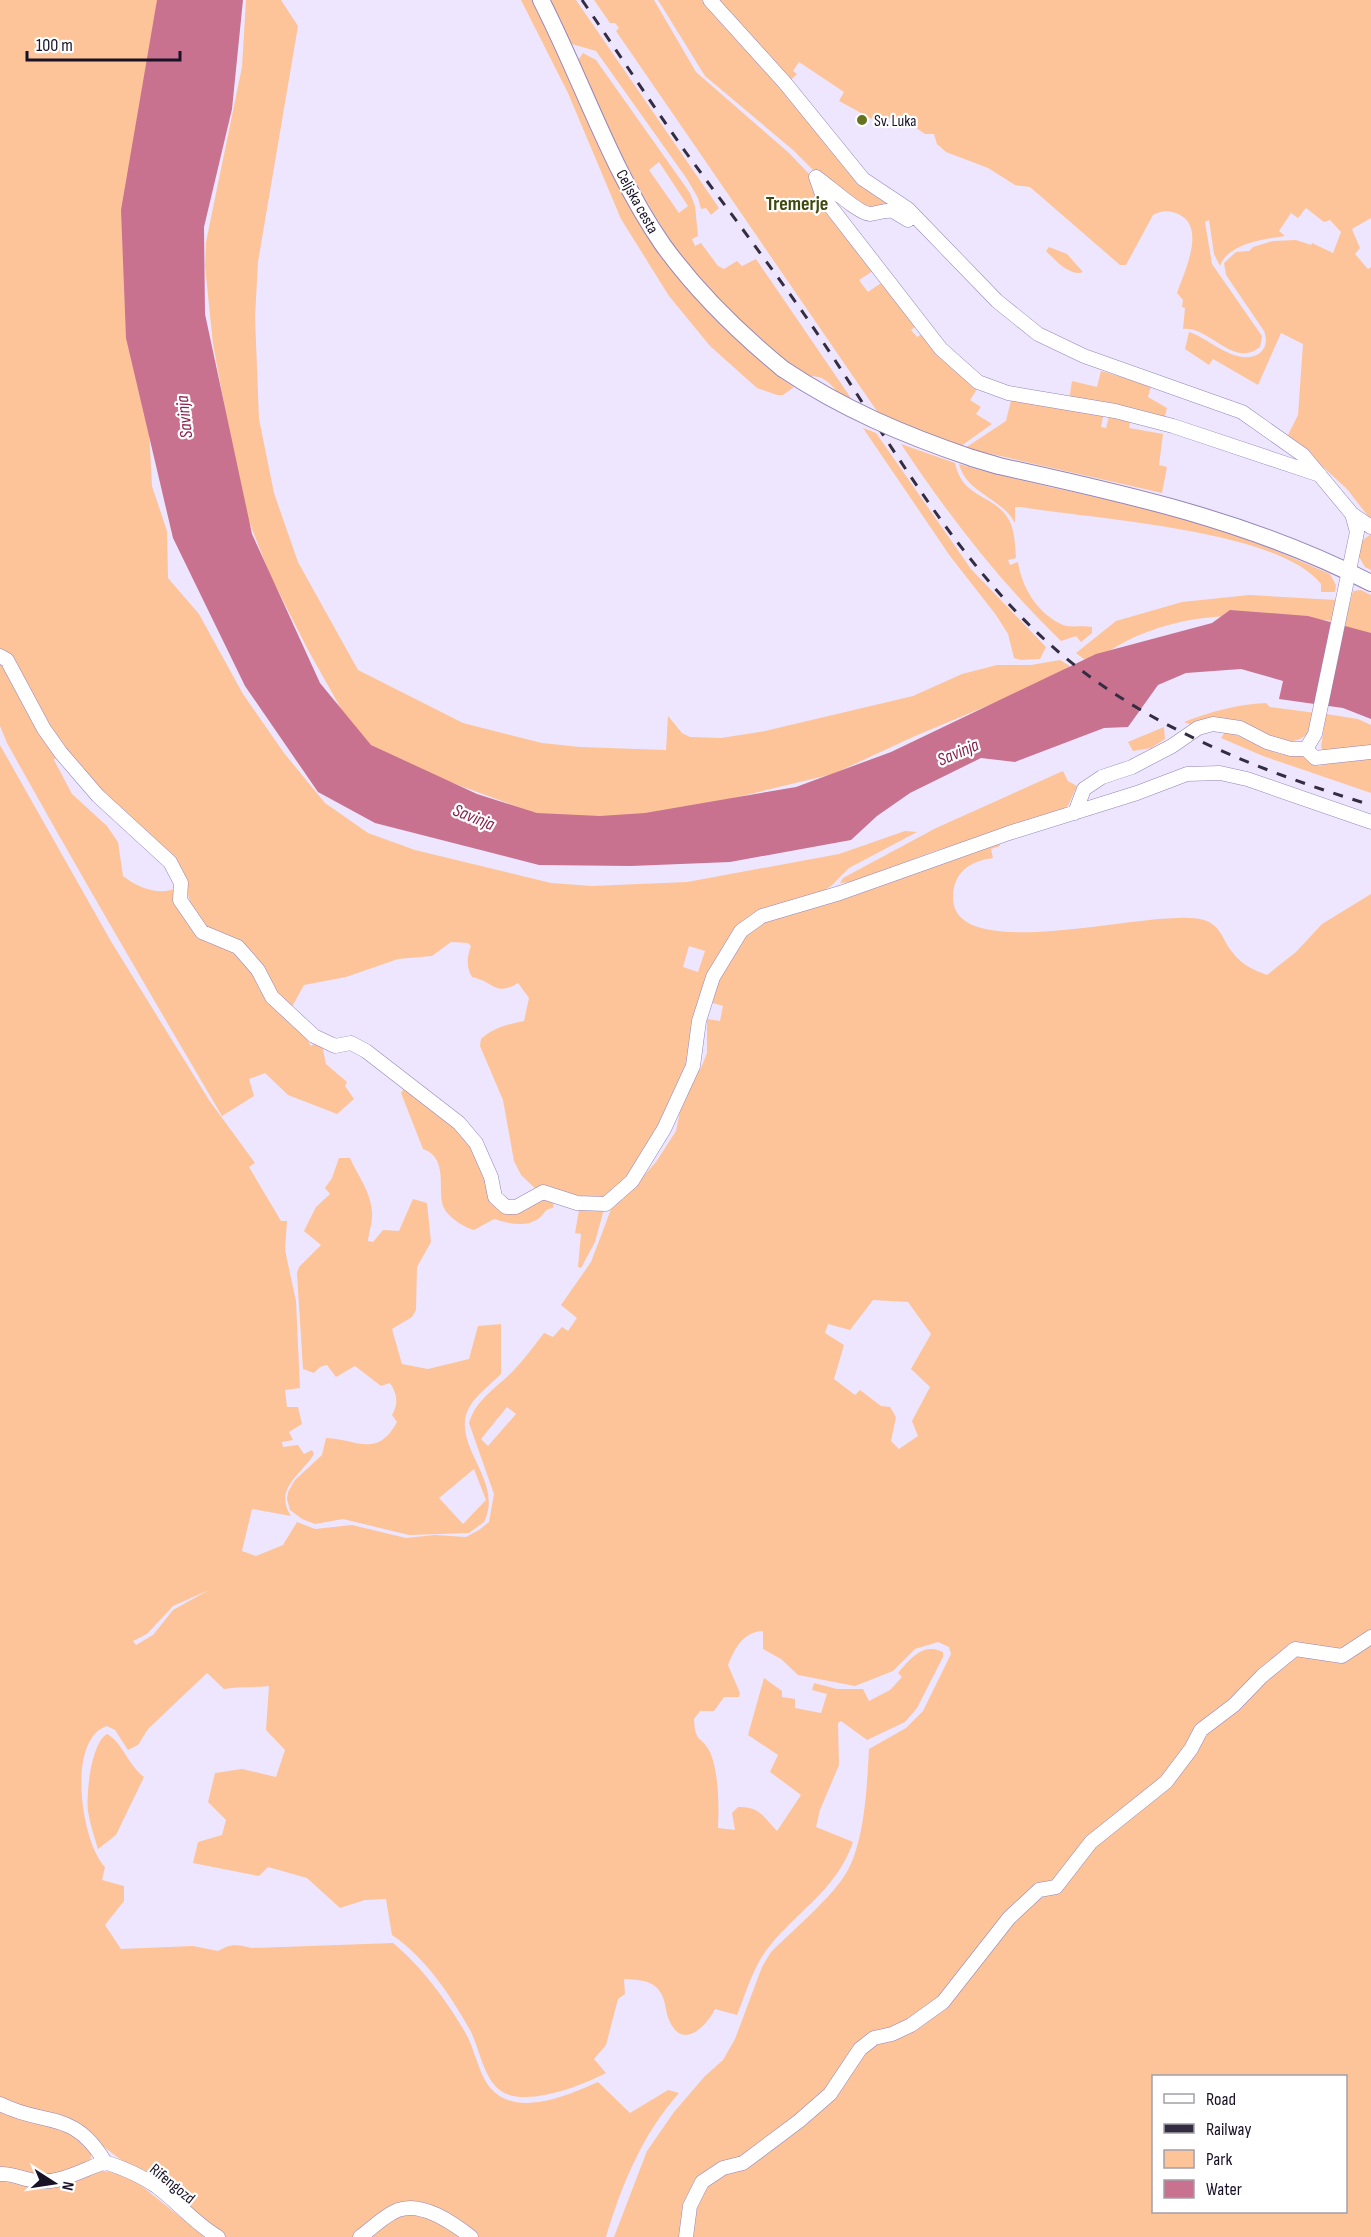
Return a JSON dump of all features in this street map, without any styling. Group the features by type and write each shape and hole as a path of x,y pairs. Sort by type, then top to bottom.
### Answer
{"main road":[{"name":"Celjska cesta","path":"541,0 619,168 662,243 724,317 783,369 854,412 907,436 999,466 1185,509 1240,526 1348,571 1371,583"}],"street":[{"path":"710,0 785,83 863,179 908,209 997,300 1038,334 1092,359 1242,412 1304,455 1352,514 1371,527"},
{"path":"928,231 893,211 869,214 858,212 835,189 816,177 823,197 941,348 978,382 1008,393 1115,411 1173,426 1322,476"},
{"path":"1306,749 1315,734 1357,532 1352,514"},
{"path":"0,656 7,660 44,729 61,753 98,796 170,862 181,883 180,900 202,932 238,947 258,970 272,997 314,1036 335,1046 351,1043 366,1051 459,1123 476,1143 491,1177 495,1197 506,1207 516,1206 543,1192 577,1203 606,1204 632,1181 664,1129 693,1066 699,1021 713,977 741,931 762,916 840,893 1009,832 1075,813 1187,774 1220,773 1247,779 1371,822"},
{"path":"1075,813 1084,789 1102,777 1132,767 1172,746 1198,728 1213,724 1240,728 1267,742 1291,749 1306,749 1315,758 1371,752"},
{"path":"686,2237 690,2206 702,2182 723,2168 743,2163 799,2121 830,2094 860,2049 874,2038 892,2034 911,2025 943,2002 1009,1918 1040,1890 1056,1887 1091,1842 1166,1782 1191,1749 1201,1730 1234,1705 1262,1676 1296,1649 1342,1656 1371,1637"},
{"path":"0,2104 73,2127 95,2145 105,2162 56,2180 37,2181 10,2173 0,2174"},
{"name":"Rifengozd","path":"105,2162 132,2172 156,2187 199,2226 218,2237"},
{"path":"360,2237 397,2210 409,2207 423,2209 471,2237"}],"green space":[{"path":"0,0 160,0 149,429 152,486 167,531 168,578 199,614 243,694 284,753 325,803 368,833 415,850 551,883 592,886 687,882 839,854 905,831 917,832 849,868 831,886 818,894 756,915 723,949 700,1037 659,1144 606,1199 540,1193 521,1175 514,1161 503,1100 480,1046 481,1039 496,1029 524,1021 529,998 518,983 499,989 472,977 468,962 471,946 468,943 451,942 432,956 398,959 346,977 304,985 289,1012 254,960 202,927 192,911 184,877 82,774 0,651","holes":["689,946 705,951 698,972 683,967"]},
{"path":"246,0 281,0 298,26 258,262 255,317 259,419 274,493 298,562 358,670 463,723 542,743 580,747 666,750 668,716 682,733 690,737 721,738 765,731 913,696 962,674 997,665 1031,665 1060,660 1070,666 1044,682 915,736 833,774 663,815 557,817 532,812 428,774 367,743 349,723 307,648 270,575 243,506 213,344 205,266 206,242 242,67"},
{"path":"521,0 532,0 672,270 725,329 779,377 794,387 783,395 757,388 710,346 669,296 621,219 568,93"},
{"path":"548,0 576,0 719,208 711,215 706,208 701,209 698,198 687,179 596,51 568,43"},
{"path":"594,0 654,0 696,72 789,153 812,177 919,324 911,330 917,337 926,332 979,386 970,400 981,407 976,414 992,424 961,446 881,417 616,31 619,28 615,23 610,23","holes":["873,271 881,283 868,292 859,280"]},
{"path":"658,0 702,0 776,80 846,168 873,195 893,204 873,211 820,177 793,150 705,76"},
{"path":"715,0 1371,0 1371,218 1352,229 1360,248 1355,254 1368,269 1371,267 1371,520 1347,489 1288,435 1298,415 1303,344 1281,333 1258,385 1213,359 1209,365 1185,349 1189,332 1233,355 1251,357 1260,353 1266,343 1264,331 1226,275 1224,263 1236,252 1249,251 1253,247 1273,241 1296,240 1311,245 1312,243 1333,253 1341,232 1330,220 1324,222 1306,208 1298,218 1291,213 1279,231 1285,236 1239,247 1224,258 1220,266 1214,254 1209,220 1205,222 1212,264 1262,336 1260,347 1250,352 1241,353 1231,350 1202,333 1183,329 1185,308 1182,307 1183,300 1177,293 1188,263 1192,240 1188,221 1180,215 1166,211 1153,215 1126,265 1120,265 1030,187 1015,185 988,168 946,152 937,144 934,134 925,134 909,123 894,118 872,119 839,101 844,92 799,62 793,71 797,74 790,81"},
{"path":"583,53 596,60 690,193 695,206 698,236 692,239 695,246 701,243 718,266 724,269 737,261 742,266 756,259 855,404 841,396 826,380 809,376 766,345 728,311 696,275 668,237 644,196 599,108 578,60","holes":["659,162 688,206 679,213 649,170"]},
{"path":"1049,247 1067,254 1083,272 1073,272 1063,267 1046,251"},
{"path":"1101,371 1151,386 1148,397 1167,408 1164,420 1069,400 1072,381 1097,387"},
{"path":"1012,396 1104,412 1101,427 1106,428 1110,413 1131,418 1129,428 1163,434 1159,465 1167,467 1162,493 965,448 1006,421"},
{"path":"863,428 876,433 971,569 1046,647 1040,659 1014,658 1008,634 996,615 950,556"},
{"path":"901,444 955,463 965,484 1003,511 1009,520 1014,533 1016,558 1008,560 1010,565 1018,562 1027,590 1039,607 1063,625 1092,627 1092,633 1081,642 1076,636 1061,641 976,547"},
{"path":"959,464 1149,509 1215,528 1330,574 1336,585 1335,592 1321,592 1321,584 1299,565 1266,550 1181,529 1021,507 1015,507 1015,523 1009,514 969,482"},
{"path":"1371,534 1371,570 1365,567 1358,555 1363,540"},
{"path":"1361,590 1371,595 1371,640 1343,629 1353,591"},
{"path":"1249,595 1336,600 1333,621 1268,616 1206,618 1176,623 1147,632 1118,645 1090,664 1076,653 1116,621 1182,602"},
{"path":"0,661 56,756 54,760 72,794 107,826 118,842 123,876 150,890 164,891 178,887 185,916 230,947 303,1033 311,1046 314,1044 313,1041 322,1045 326,1064 347,1082 345,1086 354,1099 337,1114 288,1095 265,1073 249,1079 254,1096 222,1116 7,743 0,726"},
{"path":"1266,703 1270,707 1316,713 1313,723 1302,738 1291,741 1196,727 1184,722 1224,709"},
{"path":"1326,714 1358,719 1371,725 1371,750 1324,752 1321,747"},
{"path":"1164,727 1165,739 1151,748 1133,751 1128,742"},
{"path":"1225,732 1282,754 1302,755 1318,766 1371,754 1371,793 1263,756 1221,738"},
{"path":"0,745 112,943 209,1100 255,1163 249,1167 281,1221 287,1221 285,1250 296,1301 300,1388 285,1390 287,1407 298,1407 302,1424 289,1432 293,1440 282,1442 283,1447 298,1445 304,1454 312,1450 314,1454 287,1490 286,1506 291,1516 252,1509 242,1551 256,1556 283,1545 297,1522 315,1529 352,1525 406,1538 435,1535 466,1537 489,1522 494,1494 469,1423 472,1415 482,1400 514,1370 544,1333 553,1337 562,1327 568,1331 577,1318 561,1305 591,1262 613,1204 623,1199 656,1162 676,1131 684,1092 701,1068 707,1053 707,1019 720,1021 723,1006 709,1002 712,990 735,949 759,923 999,843 1000,846 991,849 993,858 970,865 959,875 953,898 962,919 986,929 1021,932 1062,930 1146,920 1181,918 1204,920 1215,926 1240,961 1267,975 1296,952 1322,924 1371,894 1371,1641 1319,1656 1371,1645 1371,2237 614,2237 647,2151 674,2112 705,2076 723,2060 735,2039 762,1967 771,1952 821,1904 845,1875 852,1862 861,1831 869,1749 906,1728 923,1711 951,1654 949,1647 938,1642 915,1649 893,1671 855,1686 798,1675 781,1659 763,1649 763,1631 750,1634 741,1642 728,1665 740,1693 739,1697 724,1697 714,1711 700,1711 694,1719 697,1736 707,1747 713,1760 717,1779 718,1828 735,1830 732,1813 738,1807 745,1807 760,1813 777,1831 801,1795 770,1772 778,1755 748,1735 764,1678 782,1691 782,1697 795,1699 795,1708 821,1713 827,1694 812,1690 814,1683 837,1689 863,1689 869,1701 890,1690 902,1677 898,1673 907,1662 923,1651 936,1649 943,1652 943,1657 917,1708 905,1722 867,1740 841,1721 838,1723 839,1765 820,1810 816,1827 853,1842 852,1845 836,1876 779,1935 763,1955 737,2015 715,2009 701,2028 688,2035 681,2034 670,2022 664,1999 656,1987 645,1981 624,1979 625,1994 618,1999 606,2045 594,2059 606,2073 569,2088 539,2096 512,2096 501,2091 490,2079 470,2030 446,1991 415,1954 392,1935 386,1899 365,1900 340,1908 307,1878 268,1867 259,1876 193,1863 198,1842 222,1835 226,1820 208,1802 215,1773 242,1769 276,1777 285,1750 266,1730 269,1686 224,1689 207,1673 148,1729 138,1745 128,1750 115,1730 107,1726 94,1735 86,1750 82,1770 84,1815 89,1836 105,1867 102,1880 124,1886 124,1901 105,1925 121,1949 193,1946 218,1951 234,1945 251,1948 393,1943 433,1984 450,2008 468,2038 486,2082 496,2094 524,2103 539,2102 598,2082 630,2113 668,2090 679,2093 644,2143 626,2179 606,2237 478,2237 429,2204 417,2201 387,2209 353,2237 222,2237 87,2134 0,2101","holes":["873,1300 908,1302 931,1334 911,1369 930,1387 912,1421 918,1436 899,1449 891,1441 896,1417 890,1407 881,1406 860,1390 855,1395 834,1379 844,1345 825,1333 828,1324 850,1330","507,1407 516,1414 488,1446 481,1439","209,1590 173,1610 153,1635 136,1645 133,1641 147,1634 173,1606"]},
{"path":"1063,771 1068,781 1077,786 1068,806 1057,812 932,852 852,882 840,883 843,878 936,828"},
{"path":"404,1088 433,1109 468,1140 499,1205 545,1198 554,1201 553,1208 533,1222 522,1224 494,1219 474,1230 453,1218 446,1211 442,1202 441,1176 437,1160 423,1149 401,1093"},
{"path":"339,1158 350,1158 367,1191 371,1205 372,1219 368,1241 373,1242 383,1230 399,1231 413,1199 427,1203 431,1242 417,1267 416,1310 412,1317 392,1329 402,1364 428,1369 469,1359 478,1326 501,1324 501,1374 473,1401 467,1412 465,1425 467,1439 488,1493 488,1507 484,1522 469,1533 409,1535 343,1519 315,1524 302,1519 290,1510 288,1492 295,1480 322,1455 326,1438 374,1444 382,1440 397,1422 392,1415 396,1399 390,1383 381,1386 355,1366 336,1377 327,1365 320,1367 314,1373 303,1369 297,1273 299,1267 321,1245 304,1231 316,1207 330,1194 325,1188 332,1178","holes":["474,1469 486,1500 463,1524 439,1498"]},
{"path":"604,1209 595,1242 581,1268 578,1267 581,1234 575,1233 579,1210"},
{"path":"107,1734 113,1738 144,1777 116,1835 98,1849 89,1816 88,1793 93,1758 97,1747"},
{"path":"0,2110 65,2129 92,2150 90,2162 51,2177 0,2170"},
{"path":"97,2170 128,2175 205,2237 0,2237 0,2180 49,2188"},
{"path":"397,2213 427,2214 462,2237 367,2237"}],"water":[{"name":"Savinja","path":"157,0 243,0 232,109 204,227 205,314 252,534 320,683 371,745 477,794 537,813 600,816 645,813 796,787 891,752 1096,654 1212,623 1230,610 1308,616 1371,633 1371,719 1343,708 1279,699 1283,681 1241,669 1186,673 1158,685 1128,727 1104,728 1015,762 981,758 910,793 877,816 851,840 730,862 631,866 539,865 375,823 318,792 245,686 173,538 126,338 121,210"}],"railway":[{"path":"582,0 687,154 804,314 896,454 961,547 1035,631 1077,667 1110,691 1180,731 1294,780 1371,805"}],"place":[{"name":"Sv. Luka","path":"862,120"}],"district":[{"name":"Tremerje","path":"797,203"}]}
